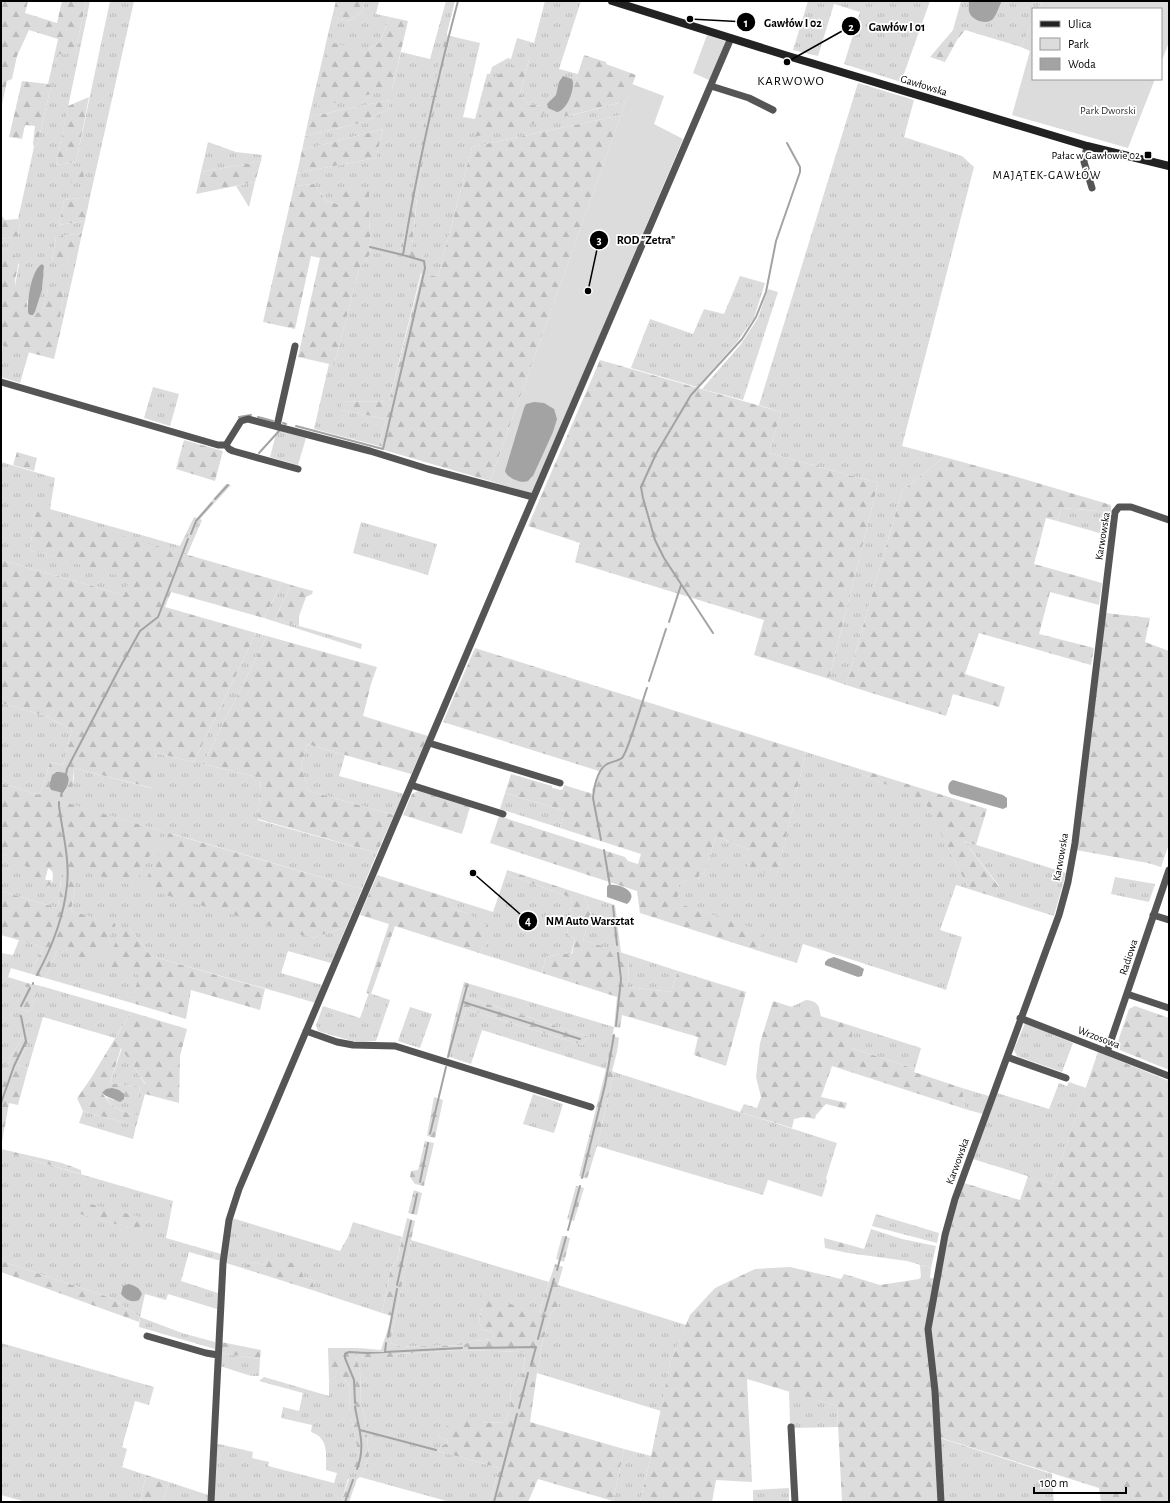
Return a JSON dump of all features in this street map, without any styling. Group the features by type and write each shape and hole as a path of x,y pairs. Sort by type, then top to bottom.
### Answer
{"street":[{"name":"Gawłowska","path":"612,1 1087,146 1169,166"},
{"path":"211,1502 223,1263 228,1220 239,1189 731,38"},
{"path":"711,86 753,99 773,110"},
{"path":"1087,146 1084,162 1092,188"},
{"path":"277,426 296,346"},
{"path":"1,382 218,445 226,445 233,451 298,469"},
{"path":"226,445 241,421 248,419 534,497"},
{"name":"Karwowska","path":"941,1502 935,1392 928,1329 943,1245 955,1199 1058,915 1069,876 1084,774 1115,512 1119,507 1127,506 1169,520"},
{"path":"429,743 560,783"},
{"path":"411,784 504,814"},
{"name":"Radiowa","path":"1107,1052 1169,870"},
{"path":"1153,915 1169,920"},
{"path":"1127,994 1169,1008"},
{"name":"Wrzosowa","path":"1020,1018 1169,1076"},
{"path":"306,1031 338,1042 353,1045 395,1046 591,1107"},
{"path":"1007,1057 1066,1078"},
{"path":"147,1336 218,1355"},
{"path":"791,1427 795,1502"}],"green space":[{"path":"1,1 28,1 25,13 57,23 62,1 86,1 75,54 59,54 56,62 53,62 58,39 29,30 17,56 12,79 7,81 1,109"},
{"path":"86,1 90,1 56,165 76,162 110,1 134,1 90,197 64,200 59,225 85,221 82,233 56,237 52,260 76,262 63,320 60,318 64,291 48,289 42,314 35,312 42,290 44,266 35,273 27,303 20,303 15,285 19,265 14,255 15,247 1,250 1,239 18,236 20,222 18,219 34,147 37,146 51,86 48,84 53,62 56,62 59,54 75,54"},
{"path":"336,1 365,1 362,12 349,21 332,17"},
{"path":"365,1 379,1 376,14 390,17 379,43 368,50 392,89 401,52 430,59 446,1 455,1 436,77 442,74 450,36 480,43 463,117 475,119 487,74 490,74 492,67 508,58 511,59 517,38 534,43 545,1 581,1 559,69 578,74 565,117 626,101 621,115 472,147 438,277 421,273 389,401 341,402 341,410 386,419 379,446 314,429 329,364 334,365 359,269 370,254 371,243 369,220 338,204 326,201 314,184 294,186 297,173 376,158 383,129 302,150 305,136 365,122 388,109 390,100 309,117 332,17 349,21 362,12","holes":["530,56 520,94 528,104 541,106 474,137","424,157 418,187 412,248 400,251"]},
{"path":"808,1 930,1 901,82 844,64 860,12 834,4 818,56 793,50"},
{"path":"961,1 1042,1 1038,8 1032,8 1032,22 1021,47 965,30 953,30"},
{"path":"1042,1 1169,1 1169,42 1162,60 1162,8 1038,8"},
{"path":"390,17 408,21 392,89 317,107 328,42 368,50 379,43"},
{"name":"Park Dworski","path":"1032,22 1032,80 1155,80 1128,148 1012,115 1030,51 1021,47"},
{"path":"953,30 965,30 957,40 945,62 930,57"},
{"path":"446,35 450,36 442,74 435,77"},
{"path":"707,35 725,41 725,46 709,80 693,73"},
{"path":"584,55 606,62 606,64 636,75 626,101 564,117"},
{"path":"530,56 520,94 528,104 541,106 545,109 541,122 474,137 488,81"},
{"path":"22,81 48,84 51,86 37,146 34,147 35,126 25,125 22,139 9,137"},
{"path":"858,83 914,100 904,137 962,156 974,167 902,446 944,457 902,491 846,685 829,679 878,483 769,453 781,412 759,405"},
{"path":"632,84 664,96 654,124 683,139 532,494 490,481"},
{"path":"438,95 427,144 419,145 431,96"},
{"path":"89,97 76,162 56,165 68,106"},
{"path":"390,100 388,109 365,122 305,136 309,117"},
{"path":"621,115 490,481 384,450 384,447 379,446 386,419 341,410 341,402 389,401 422,273 438,277 472,147"},
{"path":"383,129 376,158 297,173 302,150"},
{"path":"208,142 236,152 262,155 261,161 201,172"},
{"path":"424,157 418,187 412,248 426,252 421,263 404,259 400,251 408,219 417,158"},
{"path":"261,161 255,182 196,194 201,172"},
{"path":"75,166 83,167 84,180 71,183"},
{"path":"255,182 249,207 236,186"},
{"path":"314,184 326,201 338,204 347,187 369,189 370,254 359,269 334,365 298,357 320,258 311,256 295,329 263,322 294,186"},
{"path":"90,197 85,221 59,225 64,200"},
{"path":"1,215 5,220 18,219 20,222 18,236 1,239"},
{"path":"82,233 76,262 52,261 56,237"},
{"path":"16,246 14,255 17,258 18,265 15,285 18,291 22,293 20,302 27,303 28,313 33,315 35,312 42,313 48,289 56,286 64,291 60,318 63,320 54,359 1,345 1,250"},
{"path":"740,276 765,283 754,318 737,342 697,387 631,368 650,319 693,334 704,309 724,314"},
{"path":"768,289 778,292 743,400 702,389 741,344 758,318"},
{"path":"3,345 29,352 20,383 1,377 1,352"},
{"path":"600,360 781,412 769,453 878,483 829,679 754,655 764,620 575,562 580,543 528,526"},
{"path":"153,387 179,394 170,426 144,418"},
{"path":"277,430 306,438 298,465 270,457"},
{"path":"184,440 223,451 215,481 176,469"},
{"path":"17,452 37,458 34,471 13,465"},
{"path":"944,457 1111,505 1111,512 1062,508 1057,521 1046,518 1034,564 1102,583 1099,605 1050,592 1039,634 1094,648 1091,665 979,633 965,674 1005,687 999,707 953,694 946,716 846,685 902,491"},
{"path":"1,462 55,478 50,509 180,546 194,517 197,518 226,484 231,485 200,519 202,520 187,555 35,513 30,550 131,578 124,595 1,560"},
{"path":"1062,508 1111,512 1108,531 1103,534 1057,521"},
{"path":"35,511 282,582 264,618 171,592 165,607 256,633 194,762 156,753 152,788 74,768 72,793 64,802 162,831 134,886 75,869 75,888 71,911 116,924 97,963 57,951 45,978 31,974 43,947 1,935 1,891 58,908 62,871 52,871 48,868 45,880 51,880 52,884 45,887 36,885 29,877 29,868 1,854 1,783 39,795 50,762 63,765 72,729 43,715 1,703 1,560 124,595 130,579 30,550","holes":["55,772 62,772 66,790 63,793 63,802 46,797 51,790 49,786 52,775"]},
{"path":"361,522 437,544 428,575 353,553"},
{"path":"282,582 291,585 275,619 362,644 361,649 264,618"},
{"path":"291,585 313,591 312,594 306,597 299,616 299,626 275,619"},
{"path":"1106,613 1150,618 1145,642 1169,651 1169,844 1161,867 1148,863 1076,850"},
{"path":"256,633 267,636 203,764 261,778 258,820 377,853 362,889 170,833 312,938 346,927 331,963 288,951 281,973 322,985 316,1003 151,956 129,928 140,975 132,1003 45,978 57,951 115,925 71,911 75,888 75,869 162,831 45,797 51,790 63,793 63,802 74,780 74,768 151,788 156,753 194,762"},
{"path":"267,636 377,667 363,716 428,736 411,774 307,744 301,767 309,791 394,815 377,853 258,819 261,778 203,764"},
{"path":"475,648 806,752 777,875 747,869 750,850 716,836 704,874 700,873 698,880 686,880 679,885 677,903 762,931 759,951 640,913 637,891 490,843 499,816 625,857 628,861 638,864 641,854 560,828 565,811 505,793 511,774 552,786 552,788 561,790 563,789 564,785 593,794 592,790 599,771 443,722"},
{"path":"1,703 43,715 72,729 63,765 50,762 39,795 1,783"},
{"path":"307,744 345,755 339,776 404,794 394,815 309,791 301,767"},
{"path":"806,752 863,770 863,775 924,799 969,889 956,885 940,930 962,937 946,990 803,944 797,963 759,951 761,931 676,903 679,885 686,880 698,880 700,873 704,874 716,836 750,850 777,874"},
{"path":"863,770 987,809 976,845 964,841 999,887 991,896 969,889 924,800 863,775"},
{"path":"418,791 470,807 462,834 403,815 412,794"},
{"path":"505,793 565,811 560,828 500,809"},
{"path":"169,833 362,889 346,927 312,938 142,888"},
{"path":"964,841 1066,873 1054,916 991,896 999,886"},
{"path":"1,854 21,863 52,884 52,871 62,871 58,908 1,891"},
{"path":"507,870 584,895 591,914 583,940 629,955 628,987 671,992 678,971 746,992 726,1066 694,1055 698,1037 622,1015 620,1028 614,1027 617,997 542,973 546,957 560,954 572,954 575,938 567,935 572,898 506,874"},
{"path":"506,874 572,898 567,935 575,938 571,954 560,954 546,957 542,973 479,953 488,942 469,914 454,909 446,897 493,912"},
{"path":"377,875 446,897 454,909 469,914 487,925 488,942 479,953 395,926 371,994 366,993 389,924 360,915"},
{"path":"1115,877 1155,884 1149,902 1111,894"},
{"path":"584,895 615,905 621,953 583,940 591,914"},
{"path":"123,927 129,928 151,956 265,989 260,1010 191,990 186,1019 132,1003 139,975 105,965"},
{"path":"19,940 43,947 31,974 11,968 8,977 27,983 15,1008 29,1012 41,986 131,1012 115,1038 43,1017 28,1068 17,1065 29,1041 22,1038 10,1058 6,1070 1,1069 1,953 13,955"},
{"path":"629,955 678,971 671,992 628,987"},
{"path":"464,982 470,984 466,997 587,1036 583,1045 466,1009 462,1023 454,1021"},
{"path":"27,983 41,986 29,1012 14,1008"},
{"path":"470,984 614,1027 606,1069 482,1030 471,1064 447,1056 454,1021 462,1023 466,1009 583,1045 587,1036 466,997"},
{"path":"369,993 390,1000 376,1041 352,1041 318,1031 316,1025 323,1006 360,1018"},
{"path":"806,1000 813,1001 817,1004 820,1009 821,1017 791,1007"},
{"path":"773,1001 852,1026 852,1048 915,1069 914,1072 962,1088 965,1109 832,1066 821,1097 847,1103 845,1109 826,1104 816,1115 815,1119 803,1117 794,1119 792,1128 740,1112 744,1104 757,1108 761,1097 756,1077 760,1043"},
{"path":"1135,1006 1169,1018 1169,1070 1120,1050 1117,1044 1129,1009"},
{"path":"410,1007 432,1014 420,1048 398,1041"},
{"path":"131,1012 187,1029 180,1056 179,1103 145,1094 145,1083 121,1048 110,1083 140,1087 138,1097 120,1102 124,1098 124,1094 102,1093 112,1106 130,1114 139,1116 136,1126 83,1111 77,1098 91,1078"},
{"path":"1025,1023 1073,1043 1062,1072 1017,1056 1014,1050"},
{"path":"852,1026 921,1048 915,1069 852,1048"},
{"path":"612,1035 619,1038 612,1071 614,1072 597,1146 587,1179 579,1176 606,1069"},
{"path":"22,1038 29,1041 17,1065 28,1068 18,1105 9,1103 1,1147 1,1069 6,1070 10,1058"},
{"path":"122,1048 145,1084 145,1094 139,1116 130,1114 112,1106 106,1097 113,1100 138,1097 140,1087 110,1083"},
{"path":"1098,1052 1169,1081 1169,1502 1101,1502 1099,1488 938,1437 939,1502 842,1502 837,1406 747,1379 752,1482 716,1480 712,1502 640,1502 671,1360 690,1315 715,1288 755,1269 790,1267 841,1279 844,1274 880,1285 919,1279 921,1277 920,1265 931,1268 930,1278 940,1279 948,1235 964,1183 1020,1200 1028,1176 1053,1184"},
{"path":"614,1072 837,1143 826,1178 827,1181 822,1197 768,1180 763,1195 597,1146"},
{"path":"1069,1082 1086,1088 1053,1184 973,1159 997,1093 1049,1109 1059,1083 1067,1086"},
{"path":"962,1088 989,1096 983,1114 965,1109"},
{"path":"533,1094 563,1104 554,1133 523,1124"},
{"path":"434,1097 443,1100 435,1138 427,1136"},
{"path":"83,1111 136,1126 133,1139 79,1123"},
{"path":"425,1141 434,1143 424,1186 415,1184 410,1177 411,1171 418,1170"},
{"path":"1,1149 62,1163 81,1170 81,1174 15,1155 1,1155"},
{"path":"1,1155 15,1155 173,1201 166,1238 221,1254 221,1261 189,1252 181,1281 218,1293 217,1309 168,1294 166,1300 145,1294 140,1317 111,1298 1,1261","holes":["83,1203 142,1231 129,1239 129,1228 81,1214"]},
{"path":"576,1186 584,1188 574,1221 567,1219"},
{"path":"414,1190 422,1193 417,1215 408,1213"},
{"path":"83,1202 140,1217 142,1231 139,1242 129,1239 129,1228 80,1214"},
{"path":"876,1214 939,1233 937,1243 872,1226"},
{"path":"232,1218 340,1251 348,1237 353,1222 402,1237 397,1260 391,1267 382,1313 315,1291 312,1280 303,1277 268,1257 265,1265 253,1262 242,1268 226,1263"},
{"path":"407,1218 415,1221 390,1343 401,1347 462,1345 473,1341 493,1339 494,1336 492,1332 482,1329 479,1321 482,1308 480,1295 539,1313 555,1264 563,1267 558,1285 558,1306 551,1313 540,1351 541,1355 530,1422 624,1449 613,1501 538,1479 528,1502 490,1502 499,1468 438,1451 441,1446 448,1443 447,1440 438,1437 440,1429 472,1417 481,1423 505,1422 510,1409 511,1391 523,1373 525,1354 522,1352 459,1350 400,1354 390,1358 363,1358 359,1348 381,1350 392,1316 382,1313 391,1267 397,1260"},
{"path":"871,1229 902,1239 936,1246 931,1268 907,1261 848,1253 850,1245 864,1249"},
{"path":"562,1236 570,1238 564,1262 556,1259"},
{"path":"824,1238 850,1245 848,1253 825,1248"},
{"path":"411,1240 549,1282 539,1313 482,1308 479,1321 482,1329 492,1332 494,1336 493,1339 473,1341 462,1345 401,1347 390,1343"},
{"path":"268,1257 300,1265 303,1277 312,1280 315,1291 242,1268 253,1262 265,1265"},
{"path":"1,1261 111,1298 140,1317 139,1322 1,1272"},
{"path":"558,1285 686,1325 671,1360 661,1411 537,1373 541,1355 540,1351 551,1313 558,1306"},
{"path":"140,1317 182,1333 215,1342 215,1349 139,1327"},
{"path":"221,1342 261,1350 260,1359 221,1353"},
{"path":"1,1343 154,1387 149,1405 135,1401 122,1447 127,1449 122,1467 146,1475 140,1502 26,1502 1,1495"},
{"path":"328,1348 353,1348 360,1370 361,1404 365,1418 369,1456 363,1473 354,1467 359,1456 349,1408 350,1386 342,1376 336,1376 329,1381"},
{"path":"353,1348 359,1348 363,1358 390,1358 400,1354 459,1350 522,1352 525,1354 523,1373 511,1391 510,1409 505,1422 481,1423 441,1429 438,1437 447,1440 448,1443 441,1446 438,1451 499,1468 490,1502 450,1502 360,1477 357,1479 348,1479 342,1500 348,1502 214,1502 216,1445 219,1444 253,1452 252,1458 269,1462 268,1466 334,1483 337,1473 326,1470 324,1442 321,1438 311,1432 312,1425 281,1418 283,1407 299,1411 303,1393 259,1381 264,1377 329,1396 329,1381 336,1376 342,1376 350,1386 349,1408 363,1473 369,1456 365,1418 361,1404 360,1370"},
{"path":"221,1353 260,1359 259,1376 251,1376 220,1366"},
{"path":"789,1391 837,1406 838,1427 795,1428 790,1424"},
{"path":"940,1438 1052,1474 1054,1502 944,1502"},
{"path":"624,1449 651,1456 640,1502 613,1501"},
{"path":"146,1475 169,1482 163,1502 140,1502"},
{"path":"349,1479 357,1479 349,1502 342,1500"},
{"path":"169,1482 208,1495 208,1502 163,1502"},
{"path":"789,1488 789,1502 753,1502 753,1490"}],"water":[{"path":"969,1 1002,1 993,19 984,22 974,19 970,14"},
{"path":"563,76 572,79 572,93 564,108 557,112 548,108 547,104 556,95 559,82"},
{"path":"42,264 44,266 42,290 35,312 33,315 30,315 28,313 28,308 30,287 38,267"},
{"path":"534,402 544,403 554,409 557,419 553,432 533,476 528,481 522,482 512,478 506,474 505,471 524,408 526,404"},
{"path":"56,772 64,773 68,776 68,784 63,793 51,790 49,786 52,775"},
{"path":"953,780 1003,795 1007,798 1007,807 1003,809 951,794 948,787"},
{"path":"608,885 618,885 627,889 630,892 631,900 627,904 607,897"},
{"path":"834,957 864,969 862,976 858,977 825,965 825,962 828,959"},
{"path":"112,1088 119,1090 124,1094 124,1099 120,1102 102,1093 106,1089"},
{"path":"129,1284 140,1290 142,1294 139,1300 129,1300 121,1294 123,1286"}],"waterway":[{"path":"296,426 383,449 425,268 424,261 403,255 414,191 442,64 458,1"},
{"path":"713,633 664,558 655,540 641,487 656,454 691,395 742,339 756,317 766,292 776,241 800,172 800,167 787,143"},
{"path":"370,247 403,255"},
{"path":"239,417 251,415"},
{"path":"258,417 273,421"},
{"path":"259,453 279,431"},
{"path":"215,499 228,485"},
{"path":"191,534 196,521 212,503"},
{"path":"66,775 67,769 140,631 158,617 188,539"},
{"path":"669,622 681,585"},
{"path":"649,681 666,629"},
{"path":"601,840 593,798 598,775 607,764 622,758 625,754 647,688"},
{"path":"61,796 62,791"},
{"path":"37,975 48,953 60,920 67,885 67,855 59,802"},
{"path":"604,850 610,886"},
{"path":"613,906 617,945"},
{"path":"616,1026 621,979 618,953"},
{"path":"448,1057 467,986"},
{"path":"21,1006 30,988"},
{"path":"463,1002 580,1039"},
{"path":"1,1103 14,1066 26,1041 21,1016"},
{"path":"582,1178 605,1085 614,1035"},
{"path":"430,1134 446,1067"},
{"path":"420,1182 428,1143"},
{"path":"568,1230 580,1186"},
{"path":"413,1213 417,1194"},
{"path":"397,1285 411,1221"},
{"path":"557,1270 566,1237"},
{"path":"545,1311 554,1279"},
{"path":"388,1337 397,1289"},
{"path":"538,1339 544,1316"},
{"path":"385,1352 386,1343"},
{"path":"469,1348 536,1347 531,1365"},
{"path":"355,1403 354,1380 345,1358 345,1354 349,1352 366,1353 462,1348"},
{"path":"519,1408 528,1373"},
{"path":"355,1407 361,1438 360,1461 357,1469"},
{"path":"494,1502 517,1414"},
{"path":"360,1430 436,1450"},
{"path":"345,1502 353,1480"}],"place":[{"name":"Gawłów I 02","path":"690,19"},
{"name":"Gawłów I 01","path":"787,62"},
{"name":"Pałac w Gawłowie 02","path":"1148,155"},
{"name":"ROD \"Zetra\"","path":"588,291"},
{"name":"NM Auto Warsztat","path":"473,873"}],"district":[{"name":"KARWOWO","path":"791,80"},
{"name":"MAJĄTEK-GAWŁÓW","path":"1047,175"}]}
